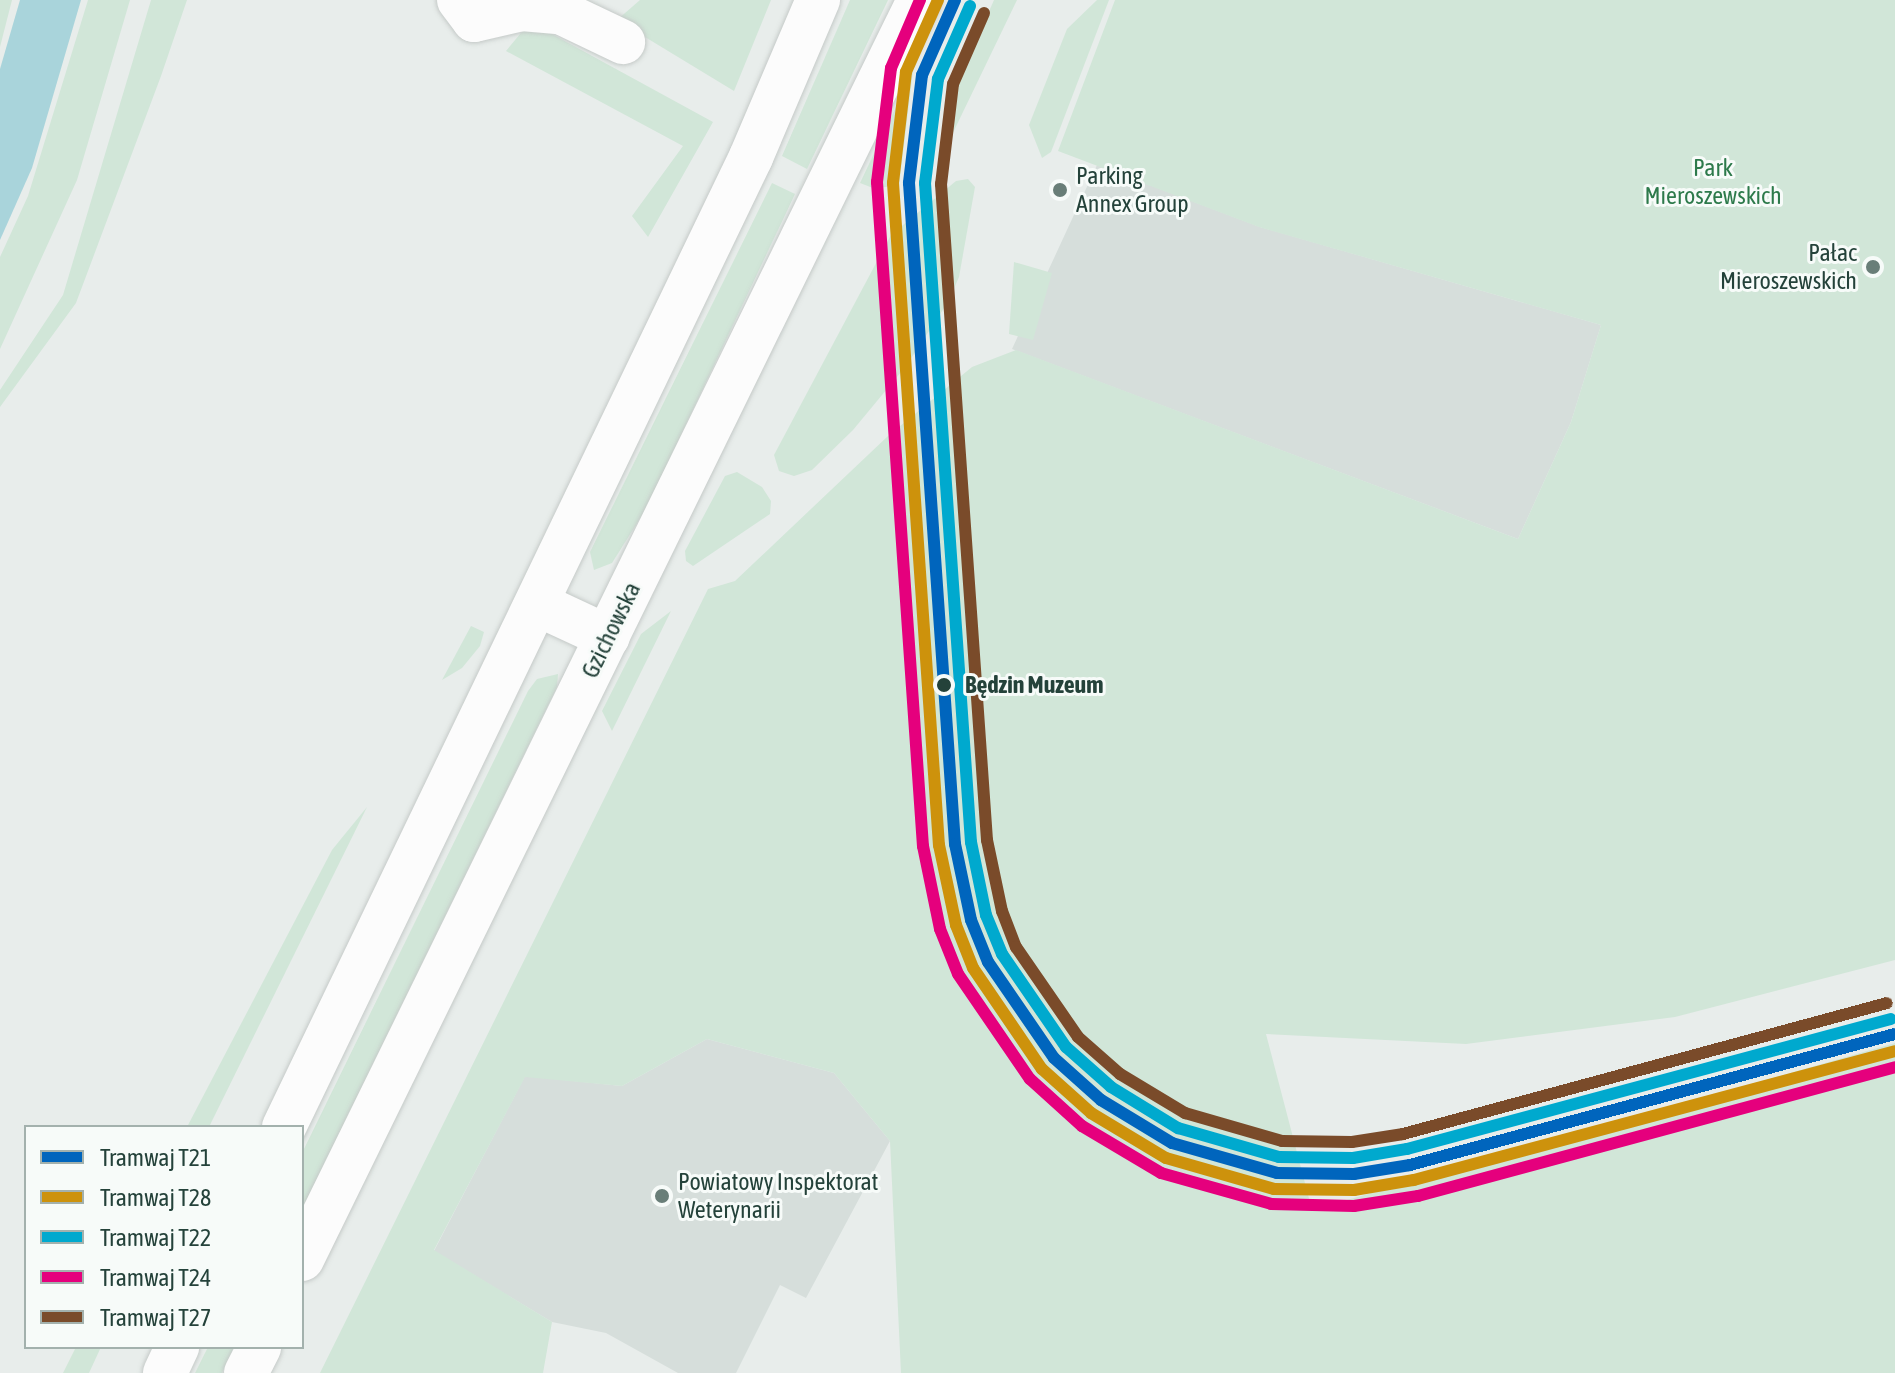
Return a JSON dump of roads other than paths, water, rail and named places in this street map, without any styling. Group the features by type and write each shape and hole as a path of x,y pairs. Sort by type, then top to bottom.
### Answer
{"street":[{"path":"459,0 474,20 522,9 560,12 623,42"},
{"path":"285,1125 751,157 818,0"},
{"name":"Gzichowska","path":"304,1255 919,0"},
{"path":"537,604 608,637"},
{"path":"165,1373 176,1349"},
{"path":"246,1373 258,1349"}],"water":[{"path":"20,0 81,0 32,168 0,240 0,69"}],"tram line":[{"name":"T24","path":"920,0 891,68 877,182 923,846 940,929 958,974 1030,1079 1082,1126 1161,1173 1271,1204 1354,1206 1418,1196 1895,1067"},
{"name":"T28","path":"938,0 906,72 893,183 939,845 956,925 973,968 1042,1069 1091,1113 1166,1158 1274,1189 1354,1190 1414,1180 1895,1051"},
{"name":"T21","path":"955,0 922,75 909,183 955,844 971,920 988,962 1054,1058 1101,1100 1172,1143 1277,1173 1354,1174 1410,1165 1895,1034"},
{"name":"T22","path":"970,6 938,79 925,183 971,842 986,915 1002,954 1066,1047 1111,1087 1178,1128 1279,1157 1353,1158 1407,1149 1891,1019"},
{"name":"T27","path":"984,13 953,84 941,184 987,840 1002,911 1016,947 1078,1037 1120,1074 1185,1113 1282,1141 1352,1142 1403,1134 1887,1003"}],"place":[{"name":"Parking Annex Group","path":"1060,190"},
{"name":"Pałac Mieroszewskich","path":"1873,267"},
{"name":"Będzin Muzeum","path":"944,685"},
{"name":"Powiatowy Inspektorat Weterynarii","path":"662,1196"}],"park label":[{"name":"Park Mieroszewskich","path":"1713,182"}]}
